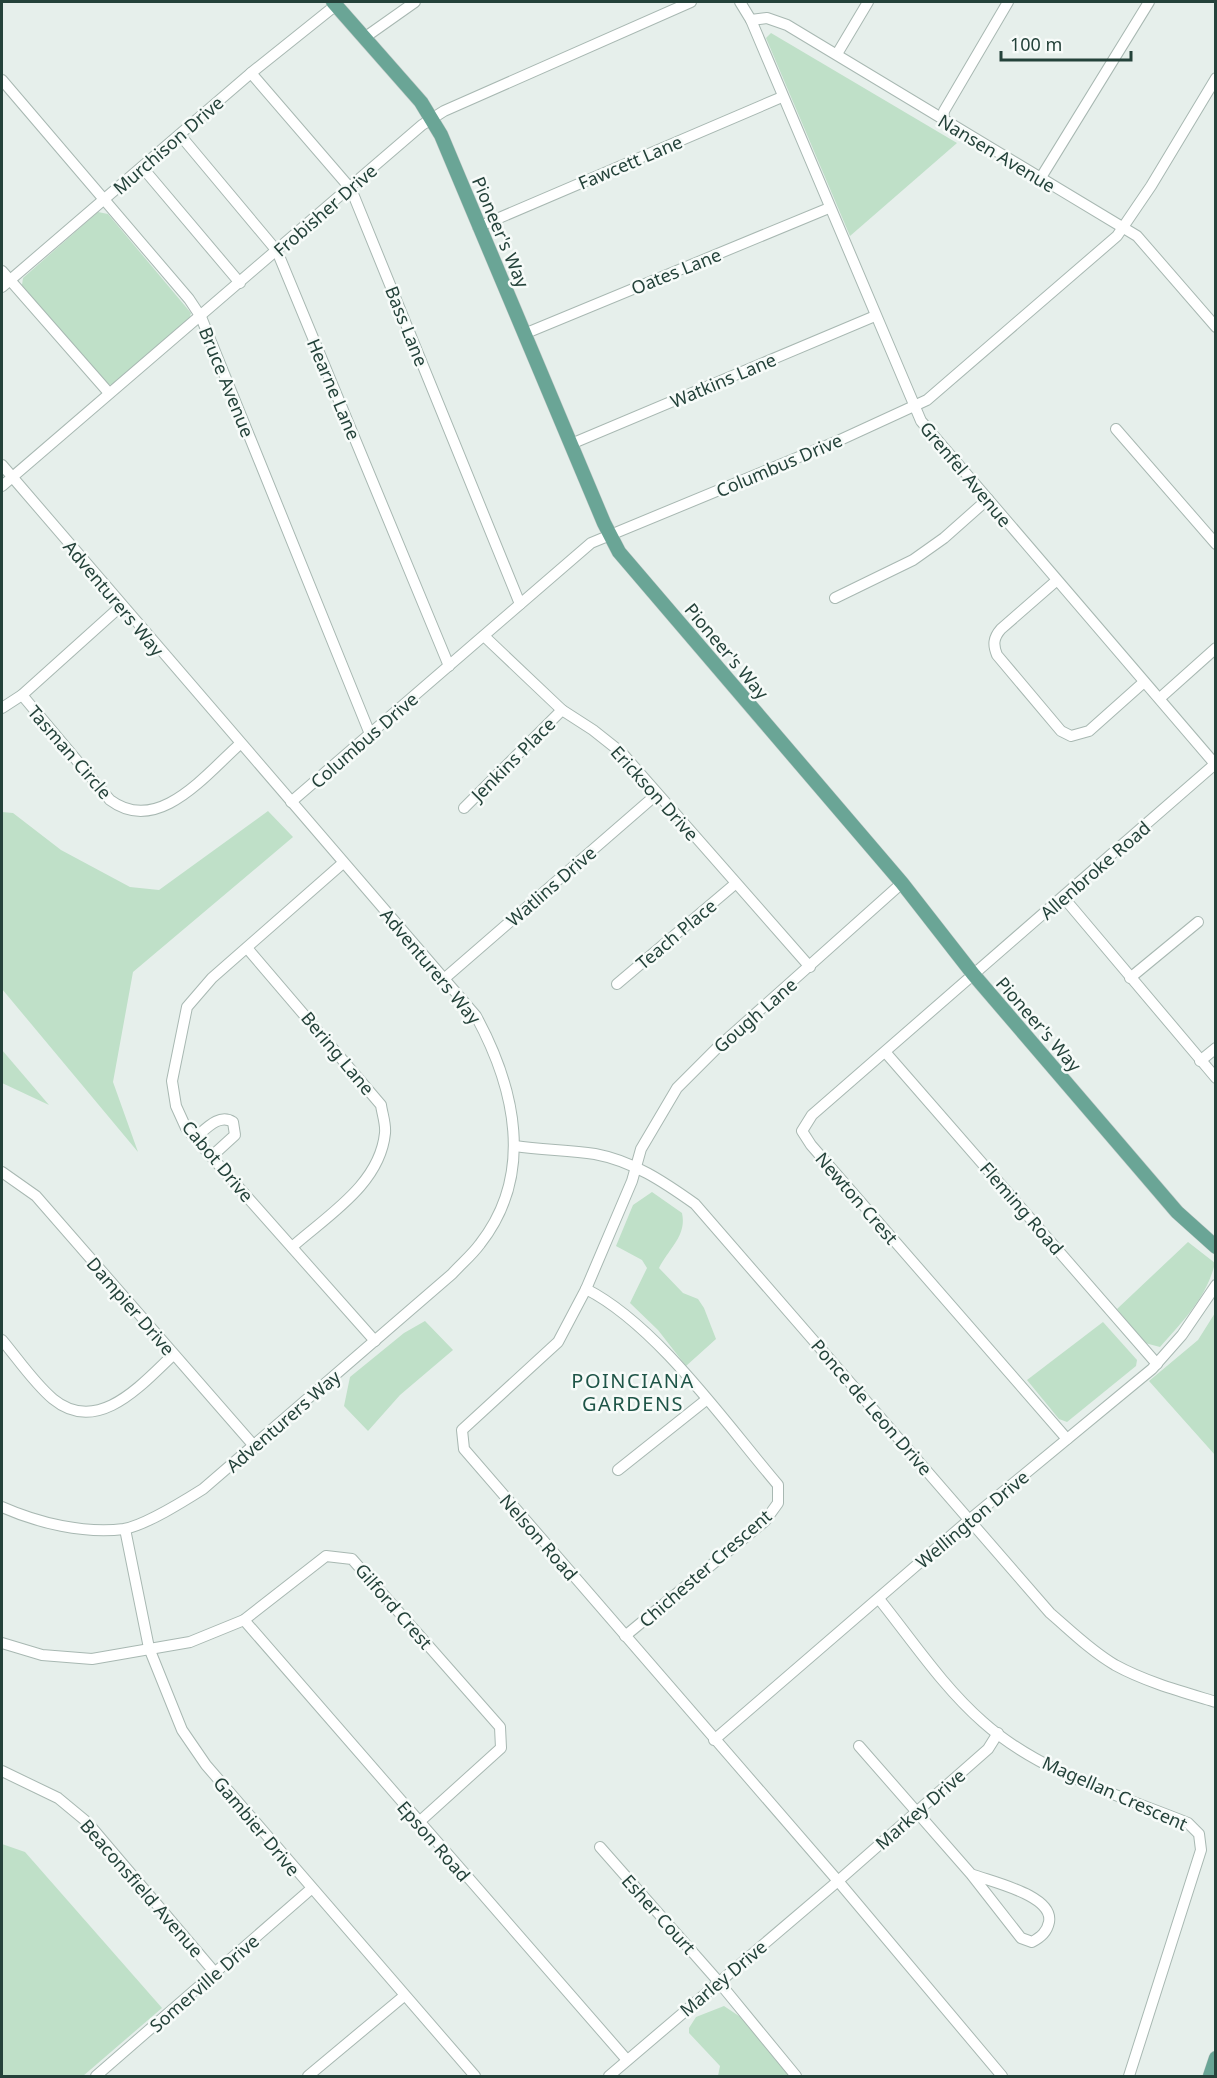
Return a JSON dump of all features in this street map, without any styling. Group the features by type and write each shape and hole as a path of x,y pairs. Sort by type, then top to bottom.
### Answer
{"main road":[{"name":"Pioneer's Way","path":"334,3 421,102 441,135 610,536 620,552 902,883 973,974 1177,1212 1215,1247"},
{"path":"1210,2076 1215,2058"}],"street":[{"path":"364,38 415,2"},
{"name":"Frobisher Drive","path":"2,486 431,120 444,111 691,2"},
{"name":"Grenfel Avenue","path":"740,2 751,20 921,422 1215,764"},
{"path":"837,54 868,2"},
{"path":"943,120 944,111 1008,2"},
{"path":"1040,179 1149,2"},
{"name":"Murchison Drive","path":"6,284 334,3"},
{"name":"Nansen Avenue","path":"751,20 767,18 787,26 1137,236 1215,327"},
{"name":"Bass Lane","path":"251,74 351,189 520,604"},
{"name":"Columbus Drive","path":"291,802 591,543 927,400 1083,267 1123,227 1215,78"},
{"name":"Bruce Avenue","path":"2,80 189,299 201,317 370,734"},
{"name":"Fawcett Lane","path":"478,227 782,97"},
{"name":"Hearne Lane","path":"180,135 277,251 448,666"},
{"path":"142,167 240,283"},
{"name":"Oates Lane","path":"524,334 829,208"},
{"path":"2,271 6,284 109,393"},
{"name":"Watkins Lane","path":"571,444 875,316"},
{"path":"1116,429 1215,544"},
{"name":"Adventurers Way","path":"2,465 240,744 446,978 476,1016 495,1051 511,1103 515,1146 513,1166 500,1210 481,1244 452,1274 255,1447 203,1489 169,1509 125,1528"},
{"path":"835,598 913,560 944,538 988,500"},
{"path":"1056,581 1001,629 996,635 993,646 997,655 1061,731 1071,736 1089,731 1144,682"},
{"path":"2,708 22,695 121,606"},
{"name":"Erickson Drive","path":"484,636 562,710 593,730 622,753 810,967"},
{"path":"1160,698 1215,648"},
{"name":"Tasman Circle","path":"22,695 110,800 125,809 156,811 172,802 240,744"},
{"name":"Jenkins Place","path":"464,808 562,710"},
{"name":"Allenbroke Road","path":"973,974 1064,898 1215,764"},
{"name":"Watlins Drive","path":"446,978 657,795"},
{"name":"Cabot Drive","path":"343,863 212,978 187,1007 172,1081 176,1106 186,1128 375,1341"},
{"name":"Gough Lane","path":"635,1167 641,1149 677,1088 716,1049 902,883"},
{"name":"Teach Place","path":"617,984 735,884"},
{"path":"1064,898 1215,1078"},
{"path":"1130,978 1198,922"},
{"name":"Bering Lane","path":"247,948 381,1105 386,1131 380,1155 372,1172 351,1195 292,1247"},
{"name":"Newton Crest","path":"973,974 886,1053 812,1115 802,1131 1067,1439"},
{"path":"1200,1061 1215,1047"},
{"name":"Fleming Road","path":"886,1053 1157,1364"},
{"path":"195,1138 218,1120 226,1118 233,1122 236,1130 233,1138 212,1156"},
{"name":"Ponce de Leon Drive","path":"515,1146 595,1154 635,1167 655,1176 702,1211 1050,1613 1083,1642 1116,1665 1180,1691 1215,1701"},
{"name":"Nelson Road","path":"635,1167 586,1289 558,1342 462,1431 464,1449 838,1881"},
{"name":"Dampier Drive","path":"2,1172 36,1196 255,1447"},
{"name":"Wellington Drive","path":"714,1740 969,1520 1157,1364 1182,1335 1215,1285"},
{"name":"Chichester Crescent","path":"586,1289 601,1297 666,1352 778,1485 778,1503 765,1521 625,1636"},
{"path":"2,1340 54,1400 80,1411 96,1412 117,1403 173,1355"},
{"path":"618,1470 706,1400"},
{"path":"2,1507 72,1528 125,1528"},
{"name":"Gambier Drive","path":"125,1528 148,1648 182,1730 200,1756 311,1889 475,2076"},
{"name":"Gilford Crest","path":"2,1643 42,1655 92,1659 190,1642 244,1620 326,1556 352,1559 500,1727 501,1748 418,1823"},
{"name":"Magellan Crescent","path":"879,1599 963,1702 998,1733 1057,1771 1188,1823 1199,1834 1201,1850 1129,2076"},
{"name":"Epson Road","path":"244,1620 418,1823 627,2060"},
{"name":"Markey Drive","path":"838,1881 988,1749 998,1733"},
{"path":"859,1746 971,1874 1021,1938 1032,1942 1041,1937 1050,1916 1046,1906 1032,1896 971,1874"},
{"name":"Beaconsfield Avenue","path":"2,1772 58,1798 87,1822 216,1974"},
{"name":"Esher Court","path":"600,1848 718,1981 796,2076"},
{"path":"838,1881 1002,2076"},
{"name":"Marley Drive","path":"609,2076 838,1881"},
{"name":"Somerville Drive","path":"96,2076 311,1889"},
{"path":"308,2076 404,1996"}],"green space":[{"path":"771,33 957,143 850,236 766,38"},
{"path":"98,212 108,214 191,313 189,320 113,385 104,384 22,285 23,278"},
{"path":"268,811 293,837 133,972 113,1082 138,1152 2,989 2,812 13,813 61,850 130,887 159,890"},
{"path":"2,1050 49,1105 2,1083"},
{"path":"652,1192 682,1213 683,1221 680,1235 659,1268 683,1293 698,1299 716,1339 686,1366 658,1330 630,1303 647,1268 642,1260 616,1246 633,1205"},
{"path":"1188,1242 1215,1263 1206,1287 1193,1308 1160,1347 1145,1343 1117,1309"},
{"path":"1215,1313 1215,1455 1149,1381 1198,1340"},
{"path":"425,1321 453,1350 400,1395 368,1431 344,1406 350,1377 404,1333"},
{"path":"1103,1322 1137,1360 1136,1366 1067,1422 1059,1419 1027,1380"},
{"path":"2,1844 25,1852 162,2008 83,2076 2,2076"},
{"path":"724,2006 742,2018 791,2076 718,2076 720,2066 689,2033 689,2028 696,2017"}],"district":[{"name":"POINCIANA GARDENS","path":"633,1392"}]}
